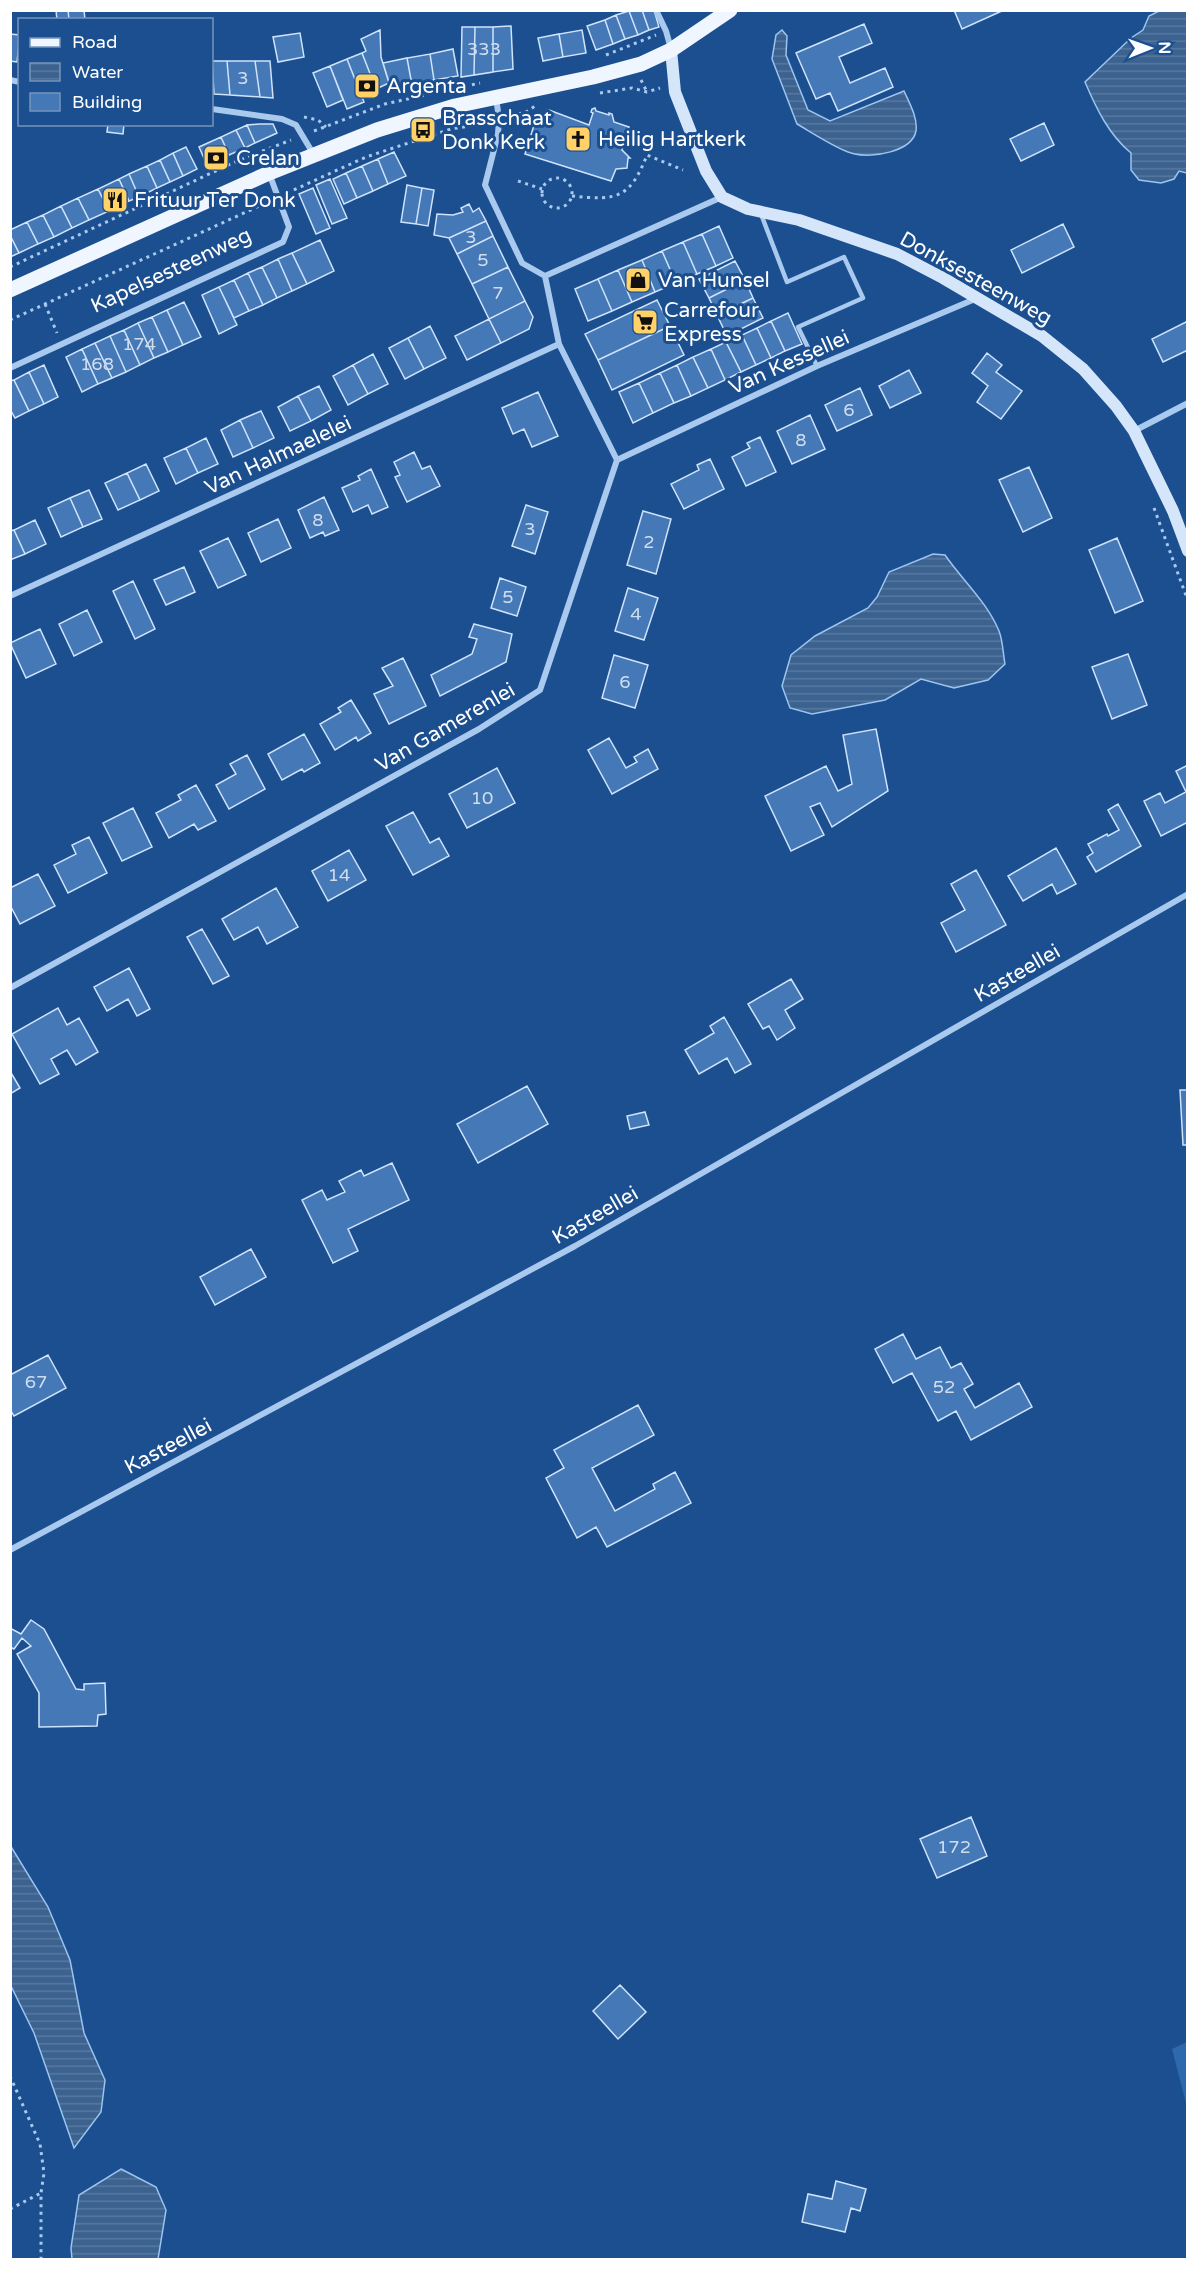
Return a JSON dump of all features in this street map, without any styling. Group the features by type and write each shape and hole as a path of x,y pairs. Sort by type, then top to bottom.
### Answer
{"main road":[{"path":"10,290 269,173 383,128 496,96 626,69 671,50 730,10"}],"street":[{"path":"545,276 722,197 706,171 675,92 671,50 666,31 656,10"},
{"path":"496,96 498,134 485,185 522,263 545,276 559,344 617,460"},
{"path":"213,109 282,119 296,125 314,155"},
{"name":"Kapelsesteenweg","path":"10,368 283,242 289,227 269,173"},
{"name":"Donksesteenweg","path":"722,197 748,209 799,220 897,254 1042,336 1083,369 1116,406 1134,431 1173,511 1188,550"},
{"name":"Van Kessellei","path":"617,460 817,366 976,298"},
{"name":"Van Halmaelelei","path":"10,596 559,344"},
{"path":"1134,431 1188,403"},
{"name":"Van Gamerenlei","path":"10,988 479,729 540,690 617,460"},
{"name":"Kasteellei","path":"10,1550 575,1246 1188,894"}],"lane":[{"path":"760,212 787,282 844,257 863,298 798,327 817,366"}],"path":[{"path":"590,95 632,88 646,92"},
{"path":"10,320 366,157 451,129 477,125 526,112 537,105"},
{"path":"572,196 604,197 628,190 637,178 647,155 683,170"},
{"path":"563,178 571,186 572,196 563,207 554,207 545,203 542,189 548,180 563,178"},
{"path":"518,181 542,189"},
{"path":"45,304 61,344"},
{"path":"10,2076 40,2144 44,2173 41,2193 41,2259"},
{"path":"10,2209 41,2193"}],"shaded area":[{"path":"1187,2042 1187,2107 1172,2049"}],"water":[{"path":"1159,11 1188,11 1187,173 1179,171 1174,179 1161,183 1139,180 1131,170 1131,153 1110,129 1085,82 1131,38 1143,30 1149,16"},
{"path":"782,30 787,36 786,55 808,110 830,121 904,91 916,121 913,138 899,149 890,152 862,155 842,150 797,124 772,59 776,35"},
{"path":"933,554 945,555 994,620 1002,643 1005,664 988,680 954,688 921,679 885,700 812,714 790,708 782,686 791,655 815,636 868,608 877,597 889,572"},
{"path":"10,1845 48,1907 70,1960 84,2033 105,2080 101,2112 74,2148 34,2033 11,1986"},
{"path":"121,2169 156,2187 166,2210 158,2259 72,2259 71,2248 79,2195"}],"building":[{"path":"56,10 68,10 69,18 57,18"},
{"path":"68,10 84,10 85,18 69,18"},
{"path":"642,10 649,30 638,35 629,11"},
{"path":"642,10 654,10 659,27 649,30"},
{"path":"954,10 1004,10 962,29"},
{"path":"629,11 638,35 625,39 616,15"},
{"path":"616,15 625,39 613,44 605,20"},
{"path":"605,20 613,44 596,50 587,26"},
{"path":"864,24 872,43 839,57 850,83 885,68 893,87 838,111 830,93 816,99 796,53"},
{"path":"511,26 513,69 493,72 493,27"},
{"path":"462,27 475,27 474,75 461,77"},
{"path":"475,27 493,27 493,72 474,75"},
{"path":"380,30 381,57 389,83 376,89 362,53 366,51 361,39"},
{"path":"582,30 586,53 563,57 559,34"},
{"path":"300,33 304,57 278,62 273,37"},
{"path":"10,34 18,35 17,62 10,61"},
{"path":"559,34 563,57 543,61 538,38"},
{"path":"453,49 458,76 434,80 430,54"},
{"path":"362,53 376,89 361,95 347,59"},
{"path":"430,54 434,80 412,85 407,58"},
{"path":"407,58 412,85 391,89 383,63"},
{"path":"347,59 364,102 347,109 330,66"},
{"path":"213,61 227,61 230,95 214,94"},
{"path":"227,61 255,61 260,97 230,95"},
{"path":"255,61 270,61 273,98 260,97"},
{"path":"330,66 343,100 327,107 313,73"},
{"name":"Heilig Hartkerk","path":"595,108 596,111 612,114 614,122 629,127 622,150 630,158 628,158 627,168 616,169 611,181 525,154 534,119 537,117 545,120 547,110 589,125 592,109"},
{"path":"1044,123 1054,145 1021,161 1010,139"},
{"path":"273,124 277,133 255,143 247,125"},
{"path":"247,125 255,143 245,148 236,130"},
{"path":"108,126 124,126 123,134 107,132"},
{"path":"236,130 245,148 229,155 221,137"},
{"path":"221,137 229,155 207,165 199,147"},
{"path":"186,147 197,169 183,176 173,153"},
{"path":"394,152 406,176 388,184 378,159"},
{"path":"173,153 183,176 170,182 160,160"},
{"path":"378,159 388,184 373,191 362,166"},
{"path":"160,160 170,182 157,188 147,166"},
{"path":"147,166 157,188 139,197 129,174"},
{"path":"362,166 373,191 357,198 346,173"},
{"path":"346,173 357,198 344,204 333,179"},
{"path":"129,174 139,197 129,201 119,179"},
{"path":"119,179 129,201 109,211 98,189"},
{"path":"330,179 347,218 332,224 316,185"},
{"path":"407,185 422,188 416,224 401,222"},
{"path":"313,188 330,228 316,234 299,194"},
{"path":"422,188 434,190 428,226 416,224"},
{"path":"98,189 109,211 89,220 78,198"},
{"path":"78,198 89,220 72,228 61,206"},
{"path":"469,204 473,212 479,208 486,221 449,238 434,235 437,214 453,215 463,212 461,208"},
{"path":"61,206 72,228 54,237 43,215"},
{"path":"43,215 54,237 38,244 27,222"},
{"path":"486,221 493,236 457,254 449,238"},
{"path":"27,222 38,244 19,253 10,235 10,230"},
{"path":"1063,224 1074,247 1022,273 1011,250"},
{"path":"719,226 733,258 716,266 702,234"},
{"path":"702,234 716,266 697,274 683,242"},
{"path":"10,235 19,253 10,257"},
{"path":"493,236 508,267 472,284 457,254"},
{"path":"320,240 334,271 307,284 292,253"},
{"path":"683,242 697,274 676,283 662,251"},
{"path":"662,251 676,283 655,292 642,260"},
{"path":"292,253 307,284 292,291 278,259"},
{"path":"278,259 292,291 277,298 262,267"},
{"path":"642,260 655,292 632,302 618,270"},
{"path":"735,261 745,280 709,298 699,279"},
{"path":"262,267 277,298 263,305 248,273"},
{"path":"508,267 525,301 489,319 472,284"},
{"path":"618,270 632,302 612,311 598,279"},
{"path":"248,273 263,305 249,311 234,280"},
{"path":"598,279 612,311 588,321 575,289"},
{"path":"234,280 249,311 234,318 219,287"},
{"path":"745,280 753,298 717,315 709,298"},
{"path":"219,287 237,325 219,334 202,295"},
{"path":"753,298 763,318 727,336 717,315"},
{"path":"657,300 670,326 598,360 585,334"},
{"path":"525,301 533,317 529,329 501,343 489,319"},
{"path":"184,302 201,337 183,345 167,310"},
{"path":"167,310 183,345 168,352 152,317"},
{"path":"788,313 802,344 785,351 771,321"},
{"path":"152,317 168,352 154,358 138,323"},
{"path":"489,319 501,343 467,360 455,336"},
{"path":"771,321 785,351 771,358 757,328"},
{"path":"1188,321 1188,350 1163,362 1152,339"},
{"path":"138,323 154,358 140,365 124,330"},
{"path":"430,326 446,358 424,369 408,338"},
{"path":"670,326 684,355 612,390 598,360"},
{"path":"757,328 771,358 756,365 742,335"},
{"path":"124,330 140,365 126,372 110,336"},
{"path":"742,335 756,365 741,372 726,342"},
{"path":"110,336 126,372 112,378 95,343"},
{"path":"408,338 424,369 405,379 389,348"},
{"path":"726,342 741,372 725,380 711,349"},
{"path":"95,343 112,378 98,384 82,349"},
{"path":"82,349 98,384 82,392 66,357"},
{"path":"711,349 725,380 708,388 693,357"},
{"path":"987,353 1002,365 996,372 1022,391 1001,419 977,402 988,386 972,373"},
{"path":"373,354 388,384 368,394 353,365"},
{"path":"693,357 708,388 691,396 677,365"},
{"path":"44,365 58,397 44,404 29,372"},
{"path":"353,365 368,394 348,405 333,376"},
{"path":"677,365 691,396 674,403 660,373"},
{"path":"909,370 921,393 890,408 879,386"},
{"path":"29,372 44,404 29,411 14,380"},
{"path":"660,373 674,403 653,413 639,383"},
{"path":"14,380 29,411 15,418 10,409 10,381"},
{"path":"639,383 653,413 633,423 619,392"},
{"path":"319,386 331,410 311,421 298,396"},
{"path":"860,388 872,415 837,431 825,405"},
{"path":"538,392 558,436 532,447 524,429 513,434 502,408"},
{"path":"298,396 311,421 290,431 278,407"},
{"path":"261,411 274,438 253,448 240,420"},
{"path":"810,415 825,449 792,464 777,431"},
{"path":"240,420 253,448 233,457 221,430"},
{"path":"760,437 776,472 746,486 732,457 750,448 747,443"},
{"path":"206,438 218,464 198,473 186,448"},
{"path":"186,448 198,473 176,484 164,458"},
{"path":"414,452 422,469 430,466 440,486 407,502 395,477 400,475 394,462"},
{"path":"710,459 724,489 684,509 671,484 699,470 697,465"},
{"path":"146,464 159,491 140,500 127,473"},
{"path":"1029,467 1052,518 1023,532 999,480"},
{"path":"371,469 388,507 372,514 368,505 353,512 342,488 360,480 358,476"},
{"path":"127,473 140,500 118,510 105,483"},
{"path":"89,490 102,519 83,527 70,498"},
{"path":"324,497 339,530 325,536 323,532 310,538 298,510"},
{"path":"70,498 83,527 61,537 48,508"},
{"path":"526,505 548,512 535,554 512,546"},
{"path":"643,511 671,519 656,574 627,565"},
{"path":"278,519 291,548 261,562 248,533"},
{"path":"35,520 46,544 25,554 14,530"},
{"path":"14,530 25,554 10,560 10,531"},
{"path":"228,538 246,575 218,588 200,551"},
{"path":"1117,538 1143,601 1115,613 1089,550"},
{"path":"184,567 195,592 166,605 154,580"},
{"path":"500,578 526,587 517,616 491,608"},
{"path":"133,581 155,629 135,639 113,591"},
{"path":"628,588 658,598 644,640 615,631"},
{"path":"87,610 102,642 74,656 59,624"},
{"path":"474,624 512,634 506,662 440,696 431,675 472,654 477,639 469,637"},
{"path":"40,629 56,664 26,678 10,643"},
{"path":"1128,654 1147,705 1112,719 1092,667"},
{"path":"614,655 648,665 635,708 602,698"},
{"path":"403,658 426,706 389,724 374,694 393,686 382,668"},
{"path":"351,700 371,733 358,741 356,737 335,750 320,724 341,712 338,708"},
{"path":"876,729 888,791 832,827 820,803 810,807 824,835 791,851 765,796 826,766 838,791 852,784 843,735"},
{"path":"304,734 320,763 304,772 302,769 282,780 268,754"},
{"path":"609,738 626,768 637,762 634,757 648,749 658,769 612,794 588,750"},
{"path":"247,755 265,789 229,809 216,785 236,774 230,764"},
{"path":"1188,765 1188,822 1161,836 1144,801 1160,793 1165,803 1186,792 1176,771"},
{"path":"497,768 515,803 467,828 449,794"},
{"path":"196,785 216,821 198,830 194,824 169,838 156,813 181,800 178,795"},
{"path":"1118,804 1141,846 1096,872 1087,857 1093,853 1088,844 1119,830 1108,810"},
{"path":"133,808 152,847 122,861 103,823"},
{"path":"413,812 430,843 439,838 449,856 413,875 386,826"},
{"path":"89,837 107,873 68,893 54,865 76,854 72,845"},
{"path":"1056,848 1076,884 1057,894 1052,884 1023,901 1008,876"},
{"path":"349,850 366,880 328,901 312,871"},
{"path":"976,870 1006,925 956,952 941,923 965,910 951,884"},
{"path":"38,874 55,906 20,924 10,905 10,888"},
{"path":"276,888 298,927 267,944 258,927 234,940 222,919"},
{"path":"202,929 229,976 213,984 187,937"},
{"path":"129,968 150,1009 137,1016 128,999 107,1011 94,987"},
{"path":"791,979 803,999 785,1010 795,1028 777,1040 769,1026 763,1029 748,1004"},
{"path":"58,1008 67,1025 79,1018 98,1052 76,1065 67,1050 51,1059 59,1074 40,1084 12,1034"},
{"path":"724,1017 751,1064 735,1073 727,1058 699,1074 685,1050 714,1033 710,1026"},
{"path":"10,1071 20,1088 10,1094"},
{"path":"527,1086 548,1124 478,1163 457,1124"},
{"path":"1180,1090 1188,1090 1188,1145 1183,1145"},
{"path":"645,1112 649,1125 630,1129 627,1116"},
{"path":"392,1163 409,1200 348,1229 358,1251 333,1263 302,1200 322,1190 327,1200 345,1192 339,1181 361,1170 364,1176"},
{"path":"251,1249 266,1277 215,1305 200,1277"},
{"path":"903,1334 916,1359 940,1347 951,1368 961,1363 973,1384 964,1389 975,1408 1019,1383 1032,1407 971,1440 956,1411 938,1421 912,1373 893,1383 875,1349"},
{"path":"48,1355 66,1388 14,1416 10,1409 10,1375"},
{"path":"638,1405 654,1435 592,1468 615,1511 655,1489 653,1484 675,1472 691,1503 607,1547 596,1527 577,1538 546,1478 564,1468 554,1450"},
{"path":"31,1620 44,1629 76,1689 84,1690 84,1684 105,1683 106,1714 98,1715 97,1726 39,1727 39,1693 17,1654 31,1646 22,1638 14,1649 10,1647 10,1628 21,1634"},
{"path":"971,1817 987,1856 937,1878 920,1839"},
{"path":"620,1985 646,2012 618,2039 593,2011"},
{"path":"836,2181 866,2189 860,2211 851,2208 845,2232 802,2222 808,2194 832,2199"}],"place":[{"name":"Argenta","path":"367,86"},
{"name":"Brasschaat Donk Kerk","path":"423,130"},
{"name":"Heilig Hartkerk","path":"578,139"},
{"name":"Crelan","path":"216,158"},
{"name":"Frituur Ter Donk","path":"115,200"},
{"name":"Van Hunsel","path":"638,280"},
{"name":"Carrefour Express","path":"645,322"}]}
